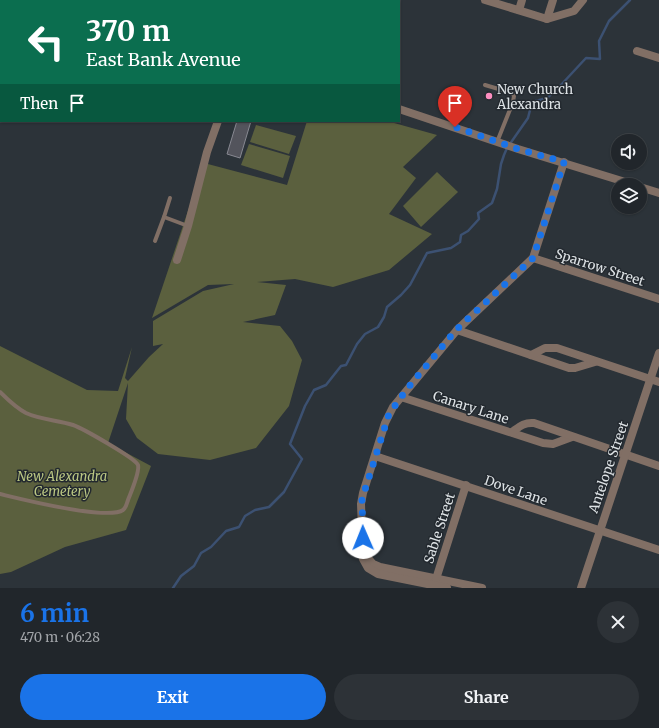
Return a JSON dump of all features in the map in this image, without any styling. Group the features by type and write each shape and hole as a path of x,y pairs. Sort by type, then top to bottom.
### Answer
{"street":[{"path":"488,0 547,19 574,11 583,0"},
{"path":"519,10 522,0"},
{"path":"547,19 553,0"},
{"path":"637,51 659,58"},
{"path":"400,109 518,149 613,178"},
{"path":"177,260 188,226 207,152 218,122"},
{"path":"447,588 374,572 368,568 364,563 363,552 362,499 389,414 401,397 456,330 533,258 564,162"},
{"path":"647,189 659,193"},
{"name":"Sparrow Street","path":"533,258 659,299"},
{"path":"456,330 572,368 595,362"},
{"path":"531,355 540,350 551,347 557,348 595,362 659,382"},
{"name":"Antelope Street","path":"581,588 659,353"},
{"name":"Canary Lane","path":"401,397 548,444 572,437"},
{"name":"Canary Lane","path":"512,432 522,425 530,423 659,466"},
{"name":"Dove Lane","path":"375,456 659,550"},
{"name":"Sable Street","path":"436,579 466,485"},
{"path":"650,546 659,543"},
{"path":"363,552 380,568 482,588"}],"lane":[{"path":"485,85 512,93 514,96 500,142"},
{"path":"155,241 170,198"},
{"path":"164,217 188,226"},
{"path":"0,392 16,406 30,415 63,422 82,429 129,456 138,464 138,467 125,507 120,512 96,513 81,511 0,494"}],"green space":[{"name":"New Alexandra Cemetery","path":"307,122 391,122 437,135 403,167 416,178 389,214 432,234 389,270 333,287 295,279 257,282 286,285 275,315 243,322 280,326 292,341 302,360 289,406 256,448 210,460 158,454 137,438 126,419 128,383 108,443 151,466 126,530 65,547 11,572 0,574 0,346 87,390 118,391 132,347 125,378 128,381 149,357 163,344 153,346 153,321 203,291 234,284 208,285 152,318 204,163 287,185"},
{"path":"256,125 296,136 289,154 250,142"},
{"path":"249,144 290,156 283,178 241,165"},
{"path":"437,172 458,192 421,227 403,206"}],"building":[{"path":"237,122 251,122 240,158 227,154"}],"waterway":[{"path":"173,588 181,576 194,566 201,553 211,547 226,531 239,527 245,516 255,510 269,507 284,492 302,459 290,444 305,406 314,390 326,385 341,366 346,365 357,344 365,334 378,327 384,317 387,307 410,285 427,253 451,248 460,242 461,235 468,231 479,219 478,213 492,203 497,189 504,155 507,148 528,118 532,102 547,98 586,58 600,59 599,41 609,21 630,0"}],"place":[{"name":"New Church Alexandra","path":"489,96"}],"route":[{"path":"363,538 361,504 363,493 389,414 407,389 456,330 533,258 564,162 518,149 455,127"}]}
